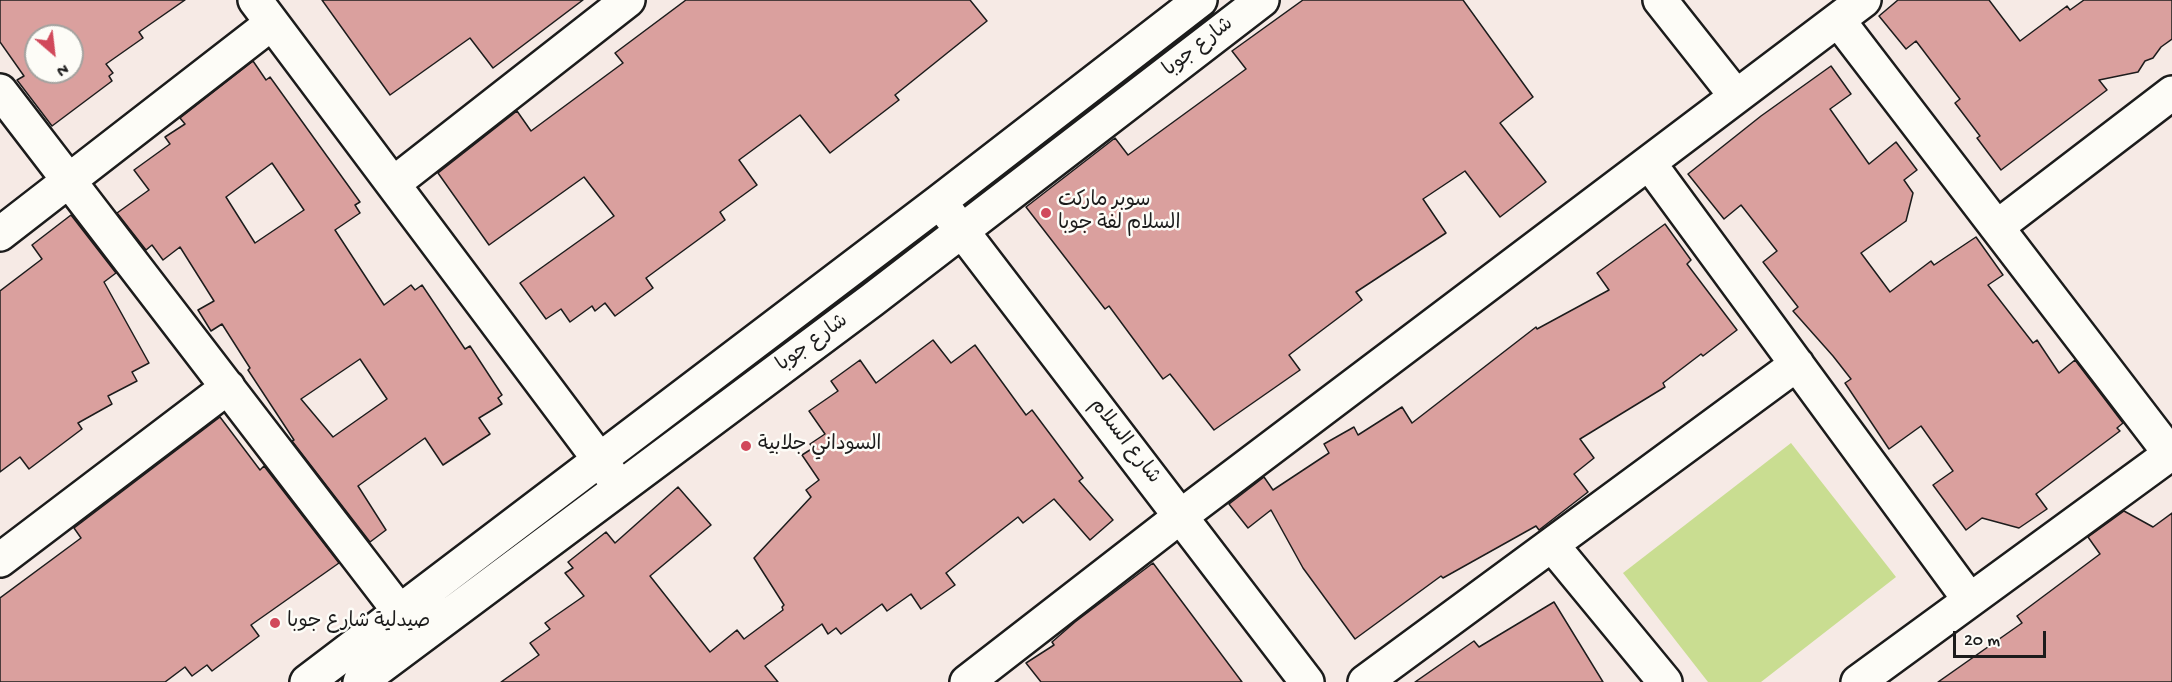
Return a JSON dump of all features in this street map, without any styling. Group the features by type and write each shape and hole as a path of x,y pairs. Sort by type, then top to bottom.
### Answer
{"street":[{"path":"393,184 628,0"},
{"name":"شارع جوبا","path":"307,682 939,202 1200,0"},
{"name":"شارع جوبا","path":"360,682 872,300 1262,0"},
{"path":"1660,0 1736,96"},
{"path":"967,682 1181,516 1864,0"},
{"path":"0,234 69,182 263,12 620,487"},
{"path":"1838,20 2171,455 1970,598 1857,682"},
{"path":"0,91 400,612"},
{"path":"1997,227 2172,93"},
{"path":"1648,163 1970,598"},
{"name":"شارع السلام","path":"939,202 1307,682"},
{"path":"1365,682 1797,364"},
{"path":"0,560 228,387"},
{"path":"1552,545 1665,682"}],"green space":[{"path":"1791,443 1896,577 1761,682 1708,682 1623,573"}],"building":[{"path":"0,0 185,0 139,32 143,38 106,64 113,73 109,76 112,81 52,126 17,80 24,76 0,42"},
{"path":"322,0 583,0 493,68 470,38 390,95"},
{"path":"686,0 970,0 987,21 895,95 899,100 830,153 800,115 739,160 757,185 720,212 725,220 646,278 653,288 615,316 605,303 595,311 592,306 570,322 561,309 546,319 520,283 614,216 584,177 489,245 438,173 517,111 531,131 623,63 615,53"},
{"path":"1303,0 1463,0 1533,97 1500,123 1546,182 1500,217 1465,171 1423,199 1446,233 1356,292 1362,300 1289,355 1300,370 1214,430 1170,374 1163,379 1109,306 1105,309 1026,207 1115,138 1128,155 1246,69 1232,51"},
{"path":"1898,0 1989,0 2020,41 2067,6 2070,10 2084,0 2172,0 2172,39 2161,47 2153,58 2145,61 2138,72 2099,80 2107,90 2001,170 1977,138 1980,136 1955,103 1960,99 1916,41 1906,49 1879,16"},
{"path":"253,61 266,80 270,77 360,202 355,205 360,213 335,230 384,305 411,285 415,290 422,285 465,349 470,346 502,395 498,398 502,404 479,418 490,434 443,465 425,438 358,486 386,530 370,542 292,441 294,440 248,370 250,368 222,324 211,331 198,310 214,301 180,247 163,260 152,245 146,250 117,213 149,190 134,170 170,144 165,137 185,124 180,118","holes":["272,163 304,210 255,243 226,197","360,359 387,399 333,437 301,399"]},
{"path":"1831,66 1851,94 1830,109 1869,164 1896,142 1917,170 1904,180 1913,193 1906,221 1861,253 1890,292 1931,261 1934,265 1976,237 2003,275 1988,285 2033,343 2037,340 2059,373 2075,360 2123,423 2117,428 2120,431 2036,494 2047,509 2019,528 1982,518 1966,530 1933,485 1953,471 1921,426 1889,449 1845,383 1851,379 1793,311 1798,307 1763,262 1777,251 1741,205 1724,219 1688,174 1761,116"},
{"path":"71,215 116,273 104,282 149,363 132,372 137,381 108,396 112,404 78,423 82,429 29,469 20,457 0,472 0,291 42,259 32,245"},
{"path":"1665,224 1691,260 1687,264 1737,330 1663,383 1665,387 1580,439 1594,458 1574,474 1588,492 1539,530 1536,526 1443,578 1441,576 1355,639 1303,568 1271,510 1248,528 1229,504 1264,477 1273,490 1329,453 1324,444 1354,427 1358,435 1402,407 1412,423 1536,327 1537,329 1609,290 1597,273"},
{"path":"933,340 951,363 975,345 1026,415 1032,410 1083,478 1079,481 1113,520 1090,540 1054,499 1023,523 1018,517 946,573 955,585 921,609 911,594 887,611 882,604 841,634 836,628 828,634 822,624 765,666 778,682 501,682 539,655 530,643 550,629 545,623 584,596 565,573 573,568 568,562 606,532 615,543 678,487 711,525 650,576 710,652 737,630 744,639 783,610 784,605 754,558 811,497 806,490 819,480 802,455 813,448 810,444 825,434 809,411 838,391 831,381 860,360 876,383"},
{"path":"220,417 260,470 264,466 339,563 251,625 259,636 212,671 207,665 192,676 185,667 165,682 0,682 0,598 81,538 74,528"},
{"path":"2124,511 2153,527 2172,513 2172,682 1938,682 2022,623 2017,616 2100,554 2088,537"},
{"path":"1153,563 1242,682 1041,682 1026,663 1054,645 1052,642 1075,622"},
{"path":"1554,602 1603,682 1415,682 1474,641 1479,647"}],"place":[{"name":"سوبر ماركت السلام لفة جوبا","path":"1046,213"},
{"name":"السوداني جلابية","path":"746,446"},
{"name":"صيدلية شارع جوبا","path":"275,623"}]}
